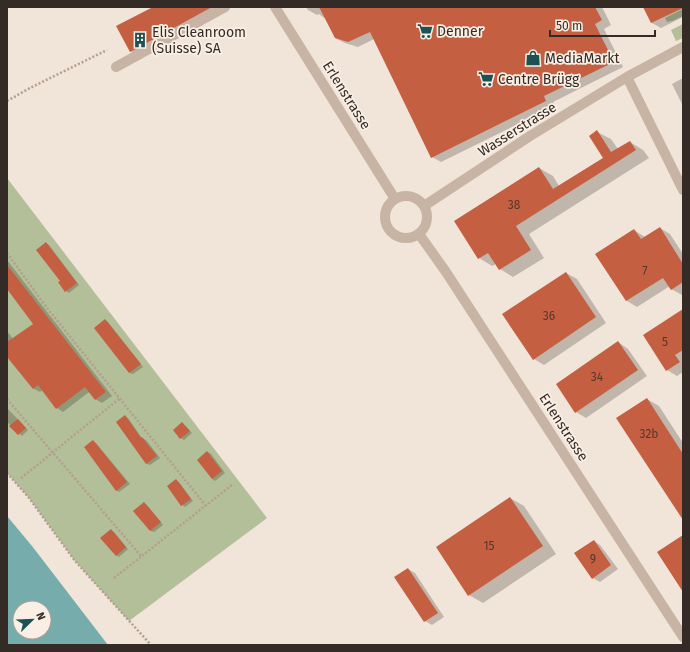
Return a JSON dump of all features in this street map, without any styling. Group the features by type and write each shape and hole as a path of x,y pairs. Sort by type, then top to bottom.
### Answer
{"street":[{"path":"116,67 225,7"},
{"name":"Erlenstrasse","path":"275,7 395,199"},
{"name":"Wasserstrasse","path":"424,206 530,136 627,77 683,47"},
{"path":"627,77 683,190"},
{"path":"408,196 414,198 424,206 427,218 426,224 419,234 406,238 393,234 386,222 385,216 386,209 390,203 395,199 408,196"},
{"name":"Erlenstrasse","path":"419,234 446,272 683,637"}],"path":[{"path":"7,101 107,50"},
{"path":"7,253 47,308 206,506"},
{"path":"7,399 141,556"},
{"path":"21,478 119,399"},
{"path":"7,473 29,498 76,561 151,645"},
{"path":"114,578 233,484"}],"green space":[{"path":"683,9 683,16 667,22 665,18"},
{"path":"683,24 683,38 676,41 671,30"},
{"path":"7,178 267,518 129,621 75,561 29,498 7,473"}],"water":[{"path":"7,516 32,546 108,645 7,645"}],"building":[{"name":"Elis Cleanroom (Suisse) SA","path":"153,7 212,7 130,52 116,26"},
{"name":"Centre Brügg","path":"319,7 595,7 602,20 595,24 614,62 544,96 546,101 431,158 370,32 348,42 335,38"},
{"path":"643,7 683,7 683,8 651,23"},
{"path":"597,130 611,152 630,141 636,150 516,226 531,250 499,270 488,253 478,259 454,221 539,167 553,189 603,158 589,136"},
{"path":"660,227 683,264 683,282 671,290 663,278 626,301 595,254 634,229 641,239"},
{"path":"46,242 77,283 65,292 58,282 60,281 36,250"},
{"path":"7,265 106,392 95,400 85,387 56,409 38,385 33,389 7,357 7,342 33,324 7,289"},
{"path":"566,272 596,317 533,360 502,314"},
{"path":"683,309 683,350 675,355 680,362 666,371 643,335"},
{"path":"105,319 141,364 129,373 94,328"},
{"path":"618,341 638,370 575,413 556,384"},
{"path":"647,398 683,454 683,520 616,418"},
{"path":"125,415 141,438 142,437 157,456 146,464 116,422"},
{"path":"18,419 26,428 18,435 9,426"},
{"path":"182,422 190,431 180,439 173,430"},
{"path":"93,440 127,482 116,491 84,447"},
{"path":"207,451 222,471 212,479 197,460"},
{"path":"176,479 191,499 181,506 167,486"},
{"path":"510,497 543,546 468,596 436,547"},
{"path":"144,502 161,522 150,531 133,511"},
{"path":"111,529 126,547 116,556 100,538"},
{"path":"683,535 683,592 657,552"},
{"path":"594,540 611,565 592,579 574,553"},
{"path":"408,568 438,613 424,622 394,577"}],"place":[{"name":"Denner","path":"425,31"},
{"name":"Elis Cleanroom (Suisse) SA","path":"140,40"},
{"name":"MediaMarkt","path":"533,58"},
{"name":"Centre Brügg","path":"486,79"}]}
